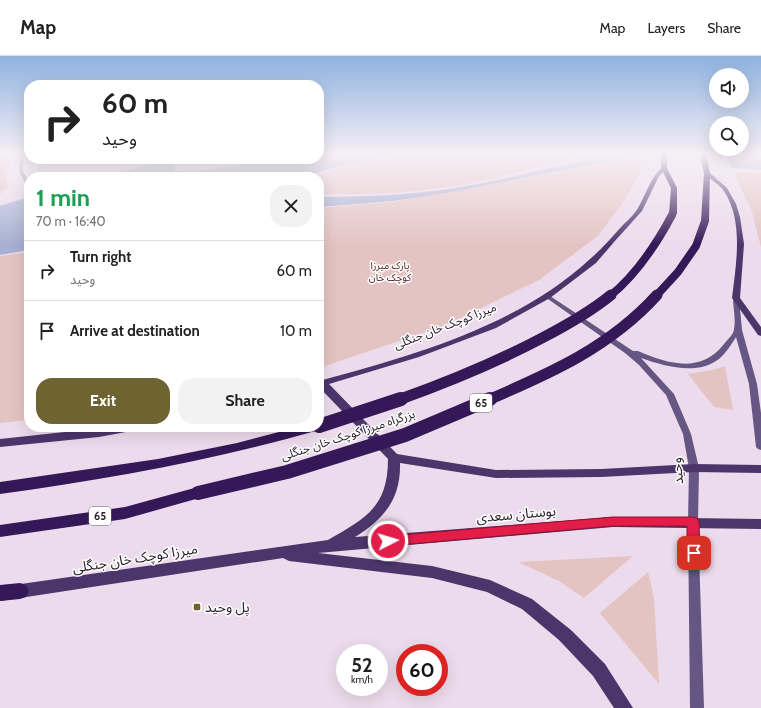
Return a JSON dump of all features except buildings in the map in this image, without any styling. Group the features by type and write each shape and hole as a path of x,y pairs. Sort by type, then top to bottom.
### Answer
{"highway":[{"name":"بزرگراه میرزا کوچک خان جنگلی","path":"324,424 388,404 486,365 533,343 580,317 619,288 658,243 673,214 674,188 672,184"},
{"name":"بزرگراه میرزا کوچک خان جنگلی","path":"0,531 125,513 198,493 287,472 405,435 516,388 570,362 616,334 640,314 678,272 696,246 705,221 707,184"},
{"name":"بزرگراه میرزا کوچک خان جنگلی","path":"0,488 94,476 194,456 298,432"},
{"path":"0,594 20,591"}],"main road":[{"name":"میرزا کوچک خان جنگلی","path":"324,383 416,355 493,326 546,296 566,283 593,261 617,236 640,210 652,184"},
{"path":"720,184 727,191 736,215 741,242 736,298 738,330 753,384 761,448"},
{"name":"وحید","path":"546,296 628,351 642,363 670,394 687,434 694,468 693,522 697,708"},
{"path":"736,298 761,333"},
{"path":"628,351 646,358 669,364 698,366 714,358 738,330"},
{"path":"324,387 394,458 496,474 601,473 694,468 761,469"},
{"path":"0,443 108,432"},
{"path":"330,545 369,522 386,503 393,483 394,458"},
{"name":"بوستان سعدی","path":"275,553 330,545 613,522 761,524"},
{"name":"میرزا کوچک خان جنگلی","path":"20,591 275,553"},
{"path":"275,553 432,572 490,586 527,604 565,635 600,670 624,708"}],"green space":[{"path":"0,184 7,184 8,187 0,194"},
{"path":"324,184 460,184 414,191 324,194"},
{"name":"پارک میرزا کوچک خان","path":"491,184 634,184 626,198 599,235 539,280 446,325 324,366 324,208 392,202"},
{"path":"740,184 761,184 761,247 752,212"},
{"path":"24,253 24,421 0,423 0,256"},
{"path":"725,366 733,410 714,407 688,374 713,370"},
{"path":"633,556 584,598 559,581 518,562"},
{"path":"648,572 654,598 659,684 600,613"}],"water":[{"path":"475,184 491,184 393,201 324,207 324,197 383,195 446,189"},
{"path":"24,199 24,251 0,255 0,206"}],"place":[{"name":"پل وحید","path":"197,607"}],"route":[{"path":"388,541 613,522 693,522 694,553"}]}
